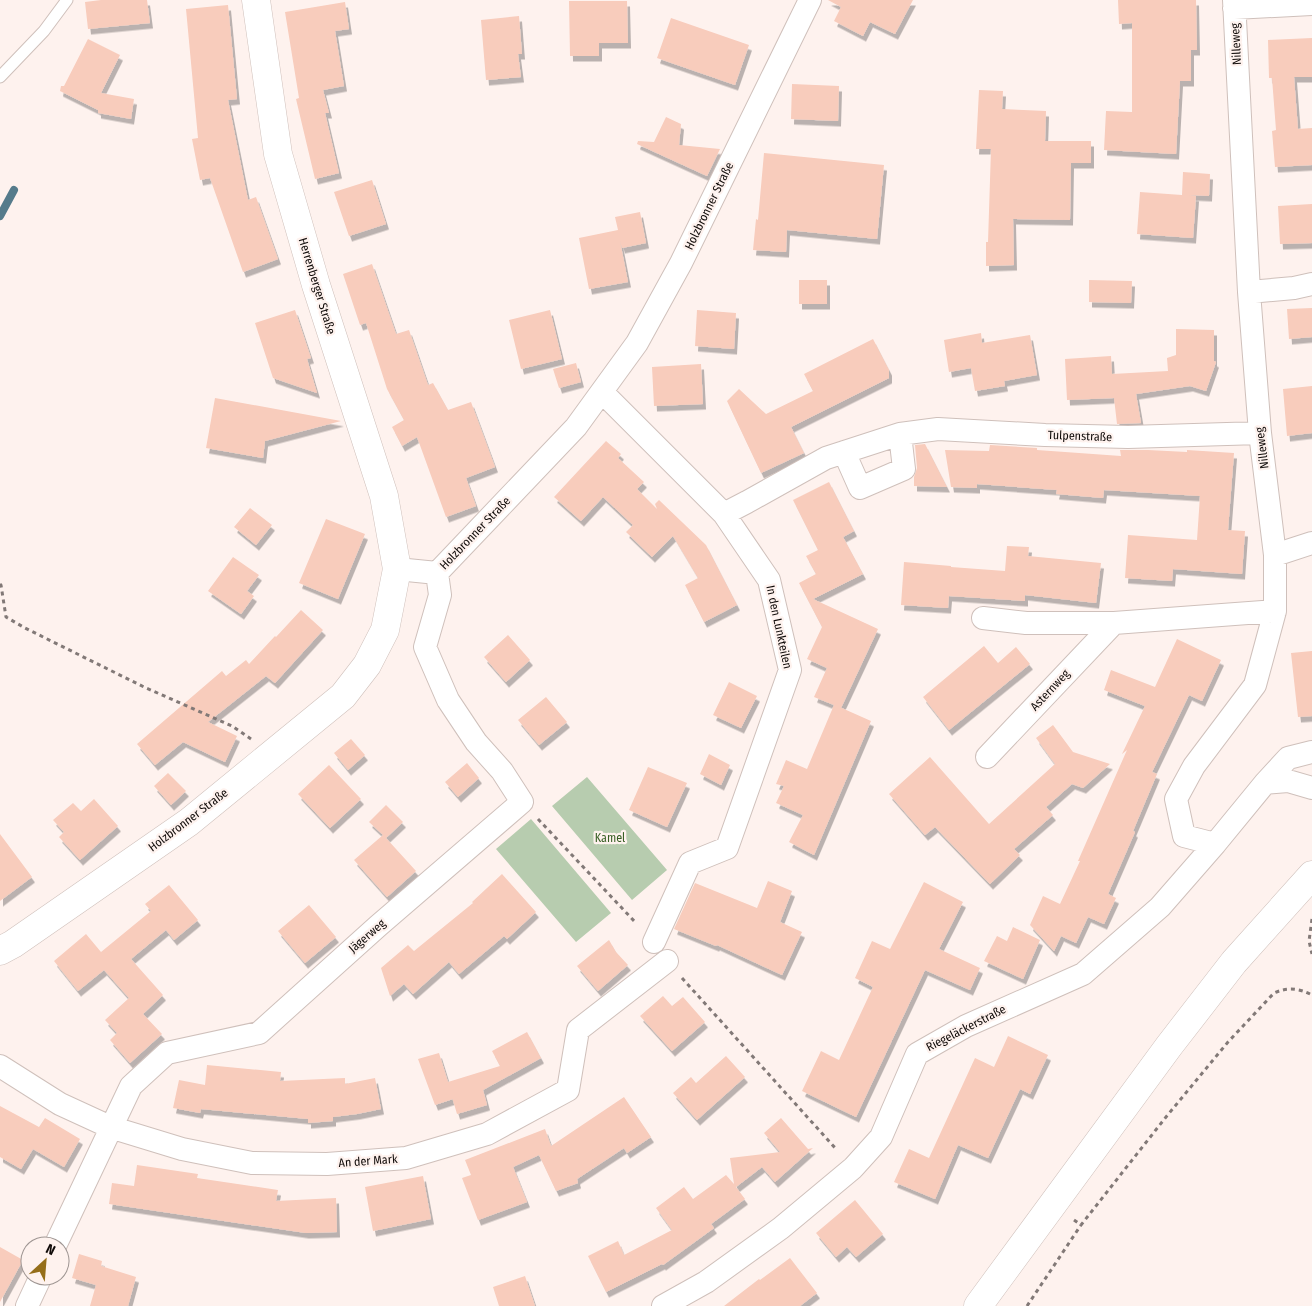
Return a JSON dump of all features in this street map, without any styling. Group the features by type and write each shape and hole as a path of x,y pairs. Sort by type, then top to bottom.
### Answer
{"street":[{"name":"Herrenberger Straße","path":"256,0 278,154 316,284 384,496 397,569"},
{"name":"Holzbronner Straße","path":"0,951 13,944 189,822 343,696 367,666 385,630 397,569 437,573 576,427 637,343 681,264 810,0"},
{"path":"1234,4 1312,4"},
{"name":"Nilleweg","path":"1215,844 1184,836 1176,800 1194,766 1255,685 1275,611 1275,555 1260,433 1249,292 1234,4"},
{"path":"1249,292 1294,288 1312,284"},
{"name":"In den Lunkteilen","path":"602,392 724,514 769,580 790,670 727,848 690,863 661,951"},
{"name":"Tulpenstraße","path":"724,514 826,458 900,434 938,428 1045,435 1128,437 1260,433"},
{"path":"844,452 860,488 904,469 900,434"},
{"path":"1275,555 1312,543"},
{"path":"437,573 440,595 425,647 448,700 476,742 502,770 522,802"},
{"path":"982,618 1026,623 1114,623 1275,611"},
{"name":"Asternweg","path":"987,757 1114,623"},
{"name":"Riegeläckerstraße","path":"663,1306 706,1282 781,1228 853,1168 881,1137 917,1054 966,1026 1083,974 1160,907 1288,758 1312,752"},
{"path":"1265,783 1288,781 1312,788"},
{"name":"Jägerweg","path":"60,1236 131,1086 167,1053 259,1032 522,802"},
{"path":"978,1306 1234,962 1312,875"},
{"name":"An der Mark","path":"0,1066 60,1104 110,1127 182,1149 252,1163 327,1164 406,1158 487,1134 568,1090 578,1030 661,951"},
{"path":"27,1306 36,1286"}],"lane":[{"path":"0,77 44,31 68,0"}],"path":[{"path":"0,584 6,617 144,687 232,726 274,754"},
{"path":"522,802 661,951 853,1168"},
{"path":"1312,920 1309,941 1312,954"},
{"path":"1027,1306 1082,1225 1166,1117 1228,1042 1274,993 1284,989 1292,989 1305,991 1312,995"},
{"path":"1054,1204 1082,1225"}],"green space":[{"name":"Kamel","path":"587,777 667,870 632,900 552,806"},
{"name":"Kamel","path":"531,819 611,913 576,942 496,849"}],"building":[{"path":"147,0 150,23 88,29 85,2"},
{"path":"828,0 913,0 895,34 870,22 863,36 834,21 841,7"},
{"path":"1118,0 1196,0 1197,50 1191,50 1191,81 1180,81 1176,154 1104,150 1106,111 1132,112 1132,23 1119,24"},
{"path":"569,1 627,1 628,43 599,43 599,56 570,56"},
{"path":"345,2 349,29 335,31 344,86 323,90 329,113 325,113 339,173 315,179 296,99 299,98 285,12"},
{"path":"228,5 237,99 228,100 248,200 256,197 278,259 243,272 210,178 200,180 192,139 198,138 186,9"},
{"path":"519,16 522,54 518,54 521,77 486,80 481,20"},
{"path":"671,18 749,45 735,85 657,58"},
{"path":"1312,38 1312,77 1294,77 1298,129 1312,128 1312,165 1275,167 1272,131 1276,130 1272,78 1269,78 1268,40"},
{"path":"88,39 120,55 101,93 134,99 131,119 98,113 98,110 60,91"},
{"path":"792,84 839,86 838,121 791,119"},
{"path":"979,90 1003,91 1002,109 1046,111 1045,141 1091,141 1091,163 1071,163 1070,220 1013,219 1014,265 986,266 991,149 976,149"},
{"path":"666,117 681,124 679,145 720,149 707,176 637,144 638,141 654,142"},
{"path":"764,153 884,165 877,239 787,230 786,252 753,250 756,219 758,220"},
{"path":"1183,172 1210,174 1209,196 1189,195 1196,196 1193,238 1137,234 1140,192 1182,195"},
{"path":"372,180 386,224 349,236 334,192"},
{"path":"1312,204 1312,243 1280,244 1278,206"},
{"path":"640,212 646,243 622,248 620,241 628,282 589,289 579,238 618,230 615,217"},
{"path":"372,264 396,334 409,330 428,385 433,383 448,410 471,402 495,467 466,478 476,506 446,517 417,437 402,446 392,427 404,420 387,389 366,323 360,325 343,274"},
{"path":"799,280 827,280 827,304 799,304"},
{"path":"1089,280 1132,281 1131,303 1089,302"},
{"path":"1312,308 1312,337 1289,339 1287,309"},
{"path":"295,310 311,358 307,359 317,393 273,378 255,323"},
{"path":"550,310 562,359 521,369 509,320"},
{"path":"697,310 736,313 734,349 695,346"},
{"path":"1176,329 1214,330 1214,361 1216,362 1206,391 1190,386 1136,394 1141,423 1117,424 1114,398 1067,400 1065,359 1111,356 1112,374 1168,371 1167,358 1176,355"},
{"path":"981,333 982,343 1030,335 1037,375 1004,381 1005,386 975,391 971,368 949,372 944,340"},
{"path":"873,339 889,370 889,378 791,427 804,453 761,473 727,401 739,389 766,414 813,391 804,374"},
{"path":"576,363 581,382 559,388 553,369"},
{"path":"701,364 703,404 654,406 652,367"},
{"path":"1312,386 1312,433 1287,436 1283,389"},
{"path":"215,398 341,421 265,441 263,458 206,448"},
{"path":"606,441 621,454 618,458 644,482 637,489 657,509 655,504 659,500 706,545 737,605 704,622 685,585 698,578 673,536 652,557 626,532 633,525 603,497 581,521 554,497"},
{"path":"925,444 947,487 914,486 917,468 915,445"},
{"path":"990,445 1121,456 1120,450 1187,452 1187,450 1234,453 1228,530 1245,531 1242,574 1173,569 1172,581 1125,578 1128,535 1197,540 1200,496 1104,490 1103,498 1056,494 1057,490 977,484 977,488 951,487 945,450 989,451"},
{"path":"829,482 854,531 843,537 863,574 813,599 878,629 841,708 871,721 814,855 789,842 803,815 776,803 784,786 776,784 786,760 807,769 834,705 814,697 827,668 807,659 822,627 799,583 816,574 806,556 818,550 793,500"},
{"path":"250,508 272,525 256,545 234,527"},
{"path":"326,519 365,534 338,599 299,583"},
{"path":"1007,546 1029,547 1028,556 1101,563 1096,603 1025,595 1025,601 949,596 948,608 901,605 904,562 1005,571"},
{"path":"233,557 259,575 247,591 254,596 241,614 208,591"},
{"path":"301,610 323,630 275,683 266,676 208,722 237,736 225,762 183,742 155,765 137,744 222,671 226,676 246,660 249,664"},
{"path":"508,635 530,660 506,682 484,657"},
{"path":"1177,639 1221,660 1202,701 1189,695 1152,772 1157,774 1133,831 1135,832 1108,894 1116,898 1104,924 1088,917 1076,943 1061,936 1054,951 1030,925 1043,896 1060,904 1127,750 1122,754 1145,706 1104,690 1111,670 1155,687"},
{"path":"984,646 998,663 1016,647 1030,664 949,730 923,697"},
{"path":"1312,651 1312,716 1298,717 1291,653"},
{"path":"729,682 757,696 741,728 713,715"},
{"path":"546,697 567,722 539,745 518,720"},
{"path":"1053,725 1073,752 1110,764 1083,788 1072,784 1046,807 1053,815 1014,849 1020,855 990,884 935,827 925,835 889,794 930,757 989,824 1055,764 1036,738"},
{"path":"351,739 365,755 348,770 334,753"},
{"path":"709,754 730,765 721,785 700,774"},
{"path":"467,763 479,778 458,797 445,782"},
{"path":"329,765 361,799 330,828 298,794"},
{"path":"648,767 687,783 667,827 629,810"},
{"path":"168,773 186,791 171,805 154,786"},
{"path":"94,799 118,826 80,860 59,837 64,832 53,820 73,803 81,811"},
{"path":"386,805 403,822 386,838 416,871 387,897 354,860 383,835 369,822"},
{"path":"0,834 32,877 0,901"},
{"path":"502,874 536,912 507,939 504,936 459,974 449,962 413,994 404,984 390,996 381,968 408,945 414,951 473,903"},
{"path":"768,881 792,891 780,922 802,932 782,975 717,945 674,929 695,883 757,908"},
{"path":"924,882 963,902 939,949 980,968 970,990 925,970 856,1117 802,1091 821,1051 839,1060 873,987 855,978 872,941 890,949"},
{"path":"169,885 198,920 174,940 166,930 131,959 163,995 143,1014 162,1034 130,1063 110,1040 117,1033 105,1020 129,998 104,970 78,991 54,961 86,934 101,952 151,911 145,904"},
{"path":"309,905 336,937 305,963 278,931"},
{"path":"1013,927 1040,940 1023,979 984,961 997,936 1007,941"},
{"path":"609,940 616,952 628,965 598,991 577,966"},
{"path":"663,996 672,1006 683,997 705,1022 672,1051 640,1016"},
{"path":"527,1032 541,1058 483,1090 487,1105 457,1114 453,1099 435,1105 418,1059 439,1053 448,1082 500,1066 492,1051"},
{"path":"1008,1036 1048,1055 1030,1094 1020,1089 988,1158 958,1145 935,1199 894,1182 909,1149 929,1158 975,1058 994,1067"},
{"path":"726,1056 745,1077 697,1120 673,1093 691,1077 696,1083"},
{"path":"207,1065 281,1072 280,1081 345,1078 345,1084 375,1078 381,1109 333,1117 333,1121 308,1123 308,1119 201,1109 200,1113 173,1108 179,1080 205,1085"},
{"path":"624,1097 651,1137 627,1153 624,1148 577,1179 578,1183 556,1191 539,1155 513,1167 527,1202 478,1220 462,1178 471,1175 465,1160 545,1129 551,1146"},
{"path":"0,1106 39,1127 45,1118 80,1139 64,1167 33,1149 21,1169 0,1157"},
{"path":"781,1118 808,1149 813,1148 775,1182 762,1167 736,1187 745,1199 711,1224 714,1228 663,1265 606,1292 588,1256 618,1241 624,1255 672,1230 656,1208 684,1187 693,1199 726,1175 734,1184 730,1158 780,1152 764,1133"},
{"path":"137,1165 198,1174 197,1178 278,1190 276,1201 336,1198 337,1232 306,1233 109,1204 112,1183 134,1186"},
{"path":"423,1176 431,1219 373,1231 365,1187"},
{"path":"855,1200 883,1234 856,1257 847,1247 836,1257 816,1233"},
{"path":"0,1247 20,1258 20,1265 0,1302"},
{"path":"79,1254 102,1261 101,1266 136,1277 128,1306 90,1306 96,1285 72,1278"},
{"path":"790,1258 817,1293 800,1306 724,1306 759,1279"},
{"path":"525,1276 535,1306 499,1306 493,1287"}],"waterway":[{"path":"0,216 14,190"}]}
